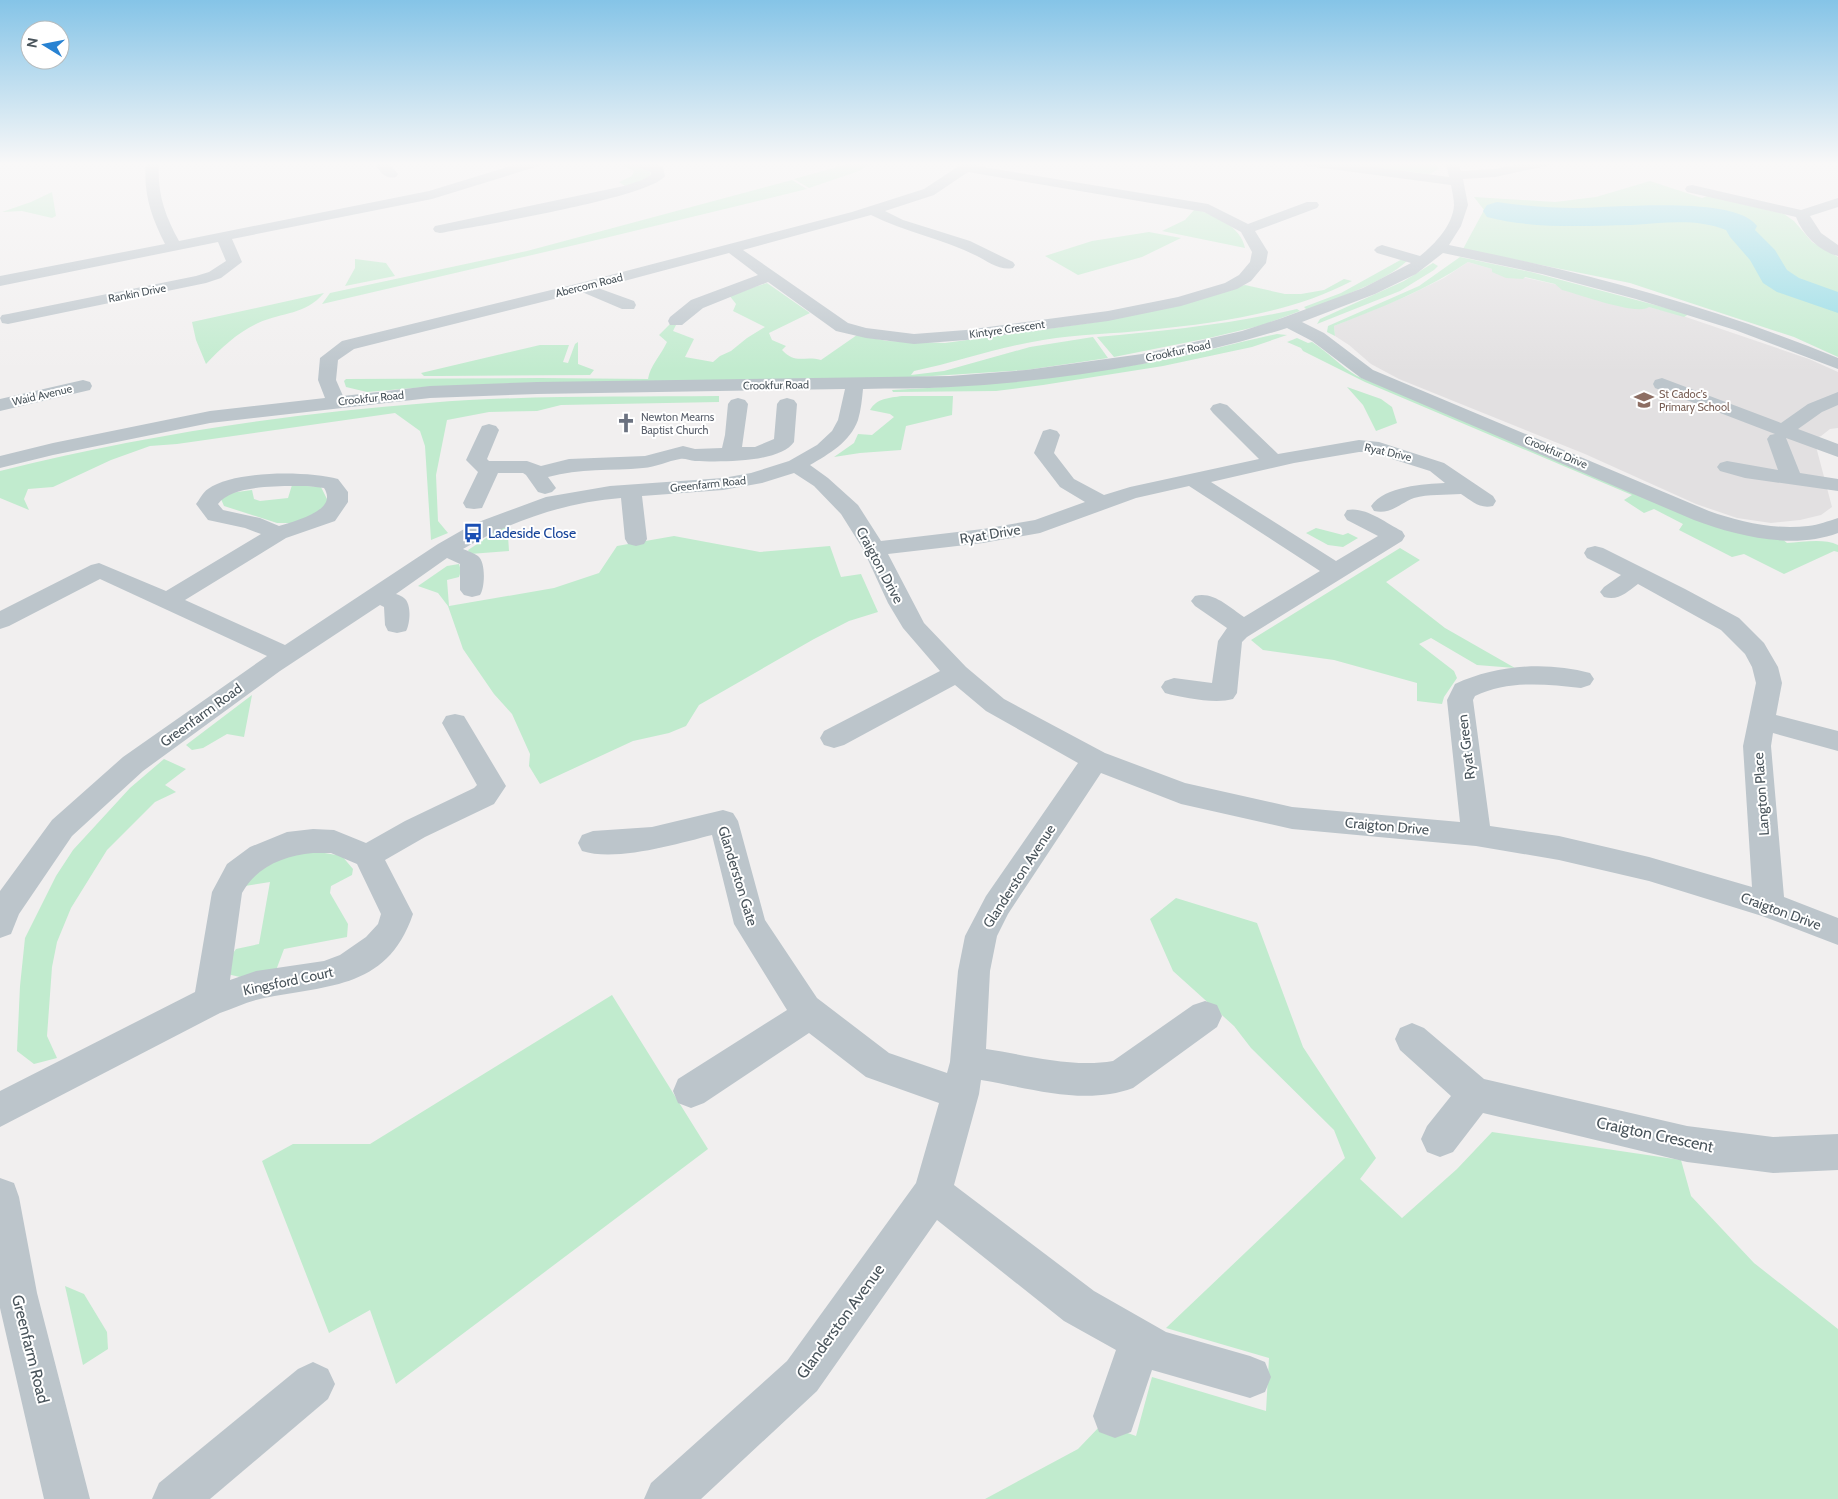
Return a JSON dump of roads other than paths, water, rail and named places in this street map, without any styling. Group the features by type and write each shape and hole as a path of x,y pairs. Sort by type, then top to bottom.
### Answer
{"street":[{"path":"167,232 174,246"},
{"path":"0,281 244,232"},
{"name":"Abercorn Road","path":"336,401 327,380 329,358 348,345 584,287 791,232"},
{"path":"928,232 948,238 1007,265"},
{"name":"Kintyre Crescent","path":"731,248 842,327 866,333 905,338 966,336 1108,316 1181,300 1231,286 1245,278 1258,263 1260,252 1249,232"},
{"name":"Crookfur Road","path":"0,462 54,448 210,417 336,401 430,392 537,388 950,382 1026,375 1116,363 1199,346 1288,322 1384,284 1410,270 1440,248 1450,232"},
{"path":"1811,232 1820,241 1838,251"},
{"name":"Rankin Drive","path":"8,320 215,275 234,262 223,236"},
{"path":"986,254 1009,247"},
{"path":"1440,248 1526,265 1685,306 1838,364"},
{"path":"1382,250 1422,261"},
{"path":"676,321 697,304 770,276"},
{"path":"584,287 594,293 628,305"},
{"name":"Crookfur Drive","path":"1288,322 1318,337 1367,374 1653,493 1705,517 1742,527 1806,534 1836,529"},
{"name":"Greenfarm Road","path":"1,915 62,828 126,770 286,655 379,596 446,549 481,529 554,502 631,490 723,484 756,479 796,465 824,449 840,434 848,420 854,384"},
{"path":"1662,384 1781,434 1838,451"},
{"name":"Waid Avenue","path":"0,405 83,385"},
{"path":"1781,434 1815,408 1838,398"},
{"path":"730,454 735,435 738,404"},
{"path":"536,474 569,466 645,462 683,452 694,455 755,453 774,448 784,442 787,404"},
{"path":"1220,409 1274,462"},
{"path":"489,430 476,460 484,466 490,467 527,467 536,474 554,502"},
{"path":"1781,434 1791,478"},
{"path":"1050,435 1044,453 1067,483 1103,504"},
{"name":"Ryat Drive","path":"874,549 983,536 1040,526 1130,493 1344,448 1372,446 1437,467 1485,501"},
{"name":"Craigton Drive","path":"796,465 821,482 850,510 874,549 900,603 915,628 957,673 996,705 1095,760 1180,792 1292,818 1476,835 1559,848 1649,869 1768,905 1838,932"},
{"path":"474,503 490,467"},
{"path":"1727,467 1744,472 1838,485"},
{"path":"167,602 278,533 327,516 337,502 337,492 331,483 319,479 300,478 229,487 215,493 207,504 216,515 252,523 278,533"},
{"path":"1194,480 1336,571"},
{"path":"1382,506 1410,492 1467,487"},
{"path":"631,490 636,539"},
{"path":"1174,687 1224,693 1236,634 1394,536 1356,515"},
{"path":"446,549 471,561 472,590"},
{"name":"Langton Place","path":"1595,553 1730,624 1755,649 1765,667 1769,683 1757,746 1768,905"},
{"path":"74,558 286,655"},
{"path":"0,621 99,570"},
{"path":"1612,592 1637,574"},
{"path":"379,596 396,603 397,625"},
{"path":"1203,601 1236,634"},
{"path":"834,738 957,673"},
{"name":"Ryat Green","path":"1476,835 1460,700 1464,690 1491,679 1513,675 1536,674 1581,679"},
{"path":"1763,721 1838,741"},
{"path":"210,1001 227,892 238,873 260,855 287,844 313,841 334,842 368,856 415,829 484,796 492,786 455,723"},
{"name":"Glanderston Avenue","path":"667,1499 802,1376 933,1193 965,1078 974,971 981,936 997,905 1095,760"},
{"name":"Glanderston Gate","path":"593,842 652,840 723,821 750,924 805,1009 878,1066 965,1078"},
{"name":"Kingsford Court","path":"0,1110 210,1001 256,986 324,975 351,966 377,948 391,931 397,914 368,856"},
{"path":"691,1091 811,1014"},
{"path":"965,1078 1067,1078 1098,1080 1120,1076 1205,1016"},
{"name":"Craigton Crescent","path":"1412,1040 1474,1094 1688,1144 1773,1155 1838,1152"},
{"path":"1440,1139 1474,1094"},
{"path":"933,1193 1079,1306 1158,1352 1250,1377"},
{"name":"Greenfarm Road","path":"0,1197 8,1298 68,1499"},
{"path":"1115,1416 1140,1341"},
{"path":"175,1499 313,1384"}],"waterway":[{"path":"1741,232 1764,257 1774,276 1788,285 1838,303"}],"place":[{"name":"St Cadoc's Primary School","path":"1644,400"},
{"name":"Newton Mearns Baptist Church","path":"626,423"},
{"name":"Ladeside Close","path":"473,533"}]}
